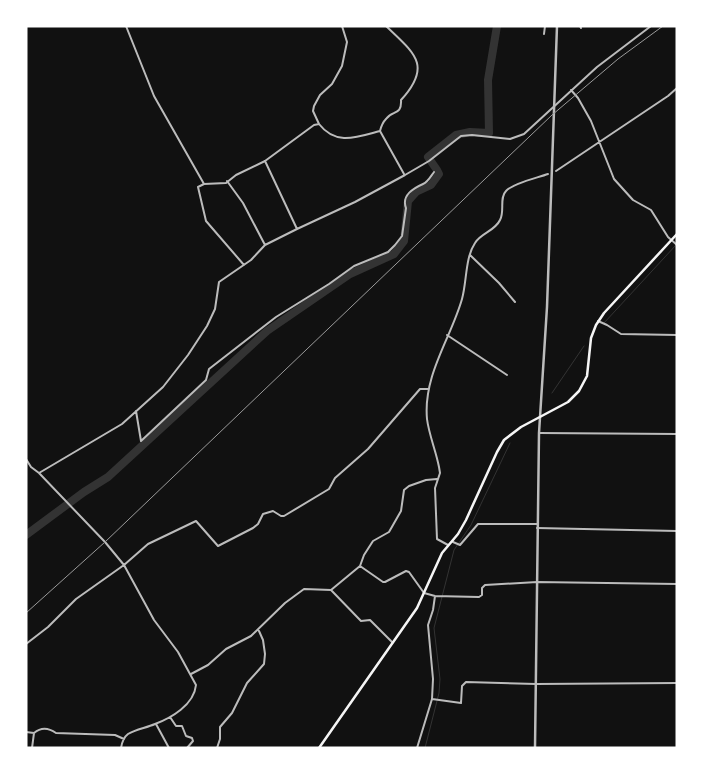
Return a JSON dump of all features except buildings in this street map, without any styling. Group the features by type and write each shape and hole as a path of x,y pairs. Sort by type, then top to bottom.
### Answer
{"main road":[{"path":"319,748 417,608 442,553 458,534 466,520 504,440 521,427 568,402 579,391 587,376 591,338 598,321 677,234"}],"street":[{"path":"126,26 154,96 204,184"},
{"path":"342,26 347,42 342,66 332,84 320,95 313,111 324,130 343,138 353,139 380,131 388,116 398,111 401,106 401,100 416,83 418,65 414,56 386,26"},
{"path":"544,34 545,26"},
{"path":"535,748 537,526 557,26"},
{"path":"39,473 113,430 163,387 201,337 213,316 219,282 251,260 265,245 355,202 405,175 430,160 461,136 472,135 510,139 524,134 597,67 651,26"},
{"path":"556,171 654,106 677,88"},
{"path":"572,90 591,122 614,179 633,200 651,210 676,245"},
{"path":"244,265 206,221 198,187 204,184 226,183 236,175 265,161 314,125 319,124"},
{"path":"380,131 405,175"},
{"path":"265,161 297,229"},
{"path":"136,412 141,441 206,380 208,369 276,317 354,266 388,252 402,236 406,208 404,204 408,193 417,185 423,184 428,180 434,172"},
{"path":"448,545 437,539 435,488 440,473 427,417 428,389 462,299 470,255 475,243 499,222 502,215 505,191 512,186 548,174"},
{"path":"228,181 243,203 265,245"},
{"path":"470,255 499,283 515,302"},
{"path":"598,321 607,324 620,334 677,335"},
{"path":"447,335 507,375"},
{"path":"26,644 48,627 76,599 124,565 148,544 196,521 218,546 253,528 258,524 263,514 272,511 284,516 329,489 335,478 368,449 420,389 428,389"},
{"path":"540,433 677,434"},
{"path":"26,459 31,467 71,506 124,565 154,620 178,652 196,685 196,691 183,708 156,724 129,734 124,739 121,748"},
{"path":"26,471 31,467"},
{"path":"191,674 208,665 226,649 259,630 285,603 304,589 331,590 360,566 364,555 373,541 389,532 401,510 404,490 414,482 437,479"},
{"path":"451,541 460,545 478,524 677,531"},
{"path":"360,566 383,582 406,571 409,572 424,593 434,596 478,597 482,595 482,588 485,585 536,582 677,584"},
{"path":"331,590 361,621 370,620 392,642"},
{"path":"418,748 432,698 434,679 428,625 433,610 434,596"},
{"path":"217,748 220,740 220,726 232,714 247,684 264,664 264,647 259,630"},
{"path":"432,698 461,704 462,686 466,682 536,684 677,683"},
{"path":"170,717 176,726 182,726 186,736 192,738 193,741 187,748"},
{"path":"156,724 169,748"},
{"path":"26,732 34,733 38,730 48,729 56,733 115,735 124,739"},
{"path":"32,748 34,733"}],"waterway":[{"path":"26,535 84,492 108,477 267,331 350,274 394,254 404,241 408,201 416,192 431,185 439,174 428,157 456,135 470,132 489,133 488,80 497,26"},
{"path":"604,323 676,245"},
{"path":"552,393 584,346"},
{"path":"425,748 439,693 440,679 434,628 454,550 471,525 510,443"}],"railway":[{"path":"26,613 105,542 552,115 618,59 663,26"}]}
